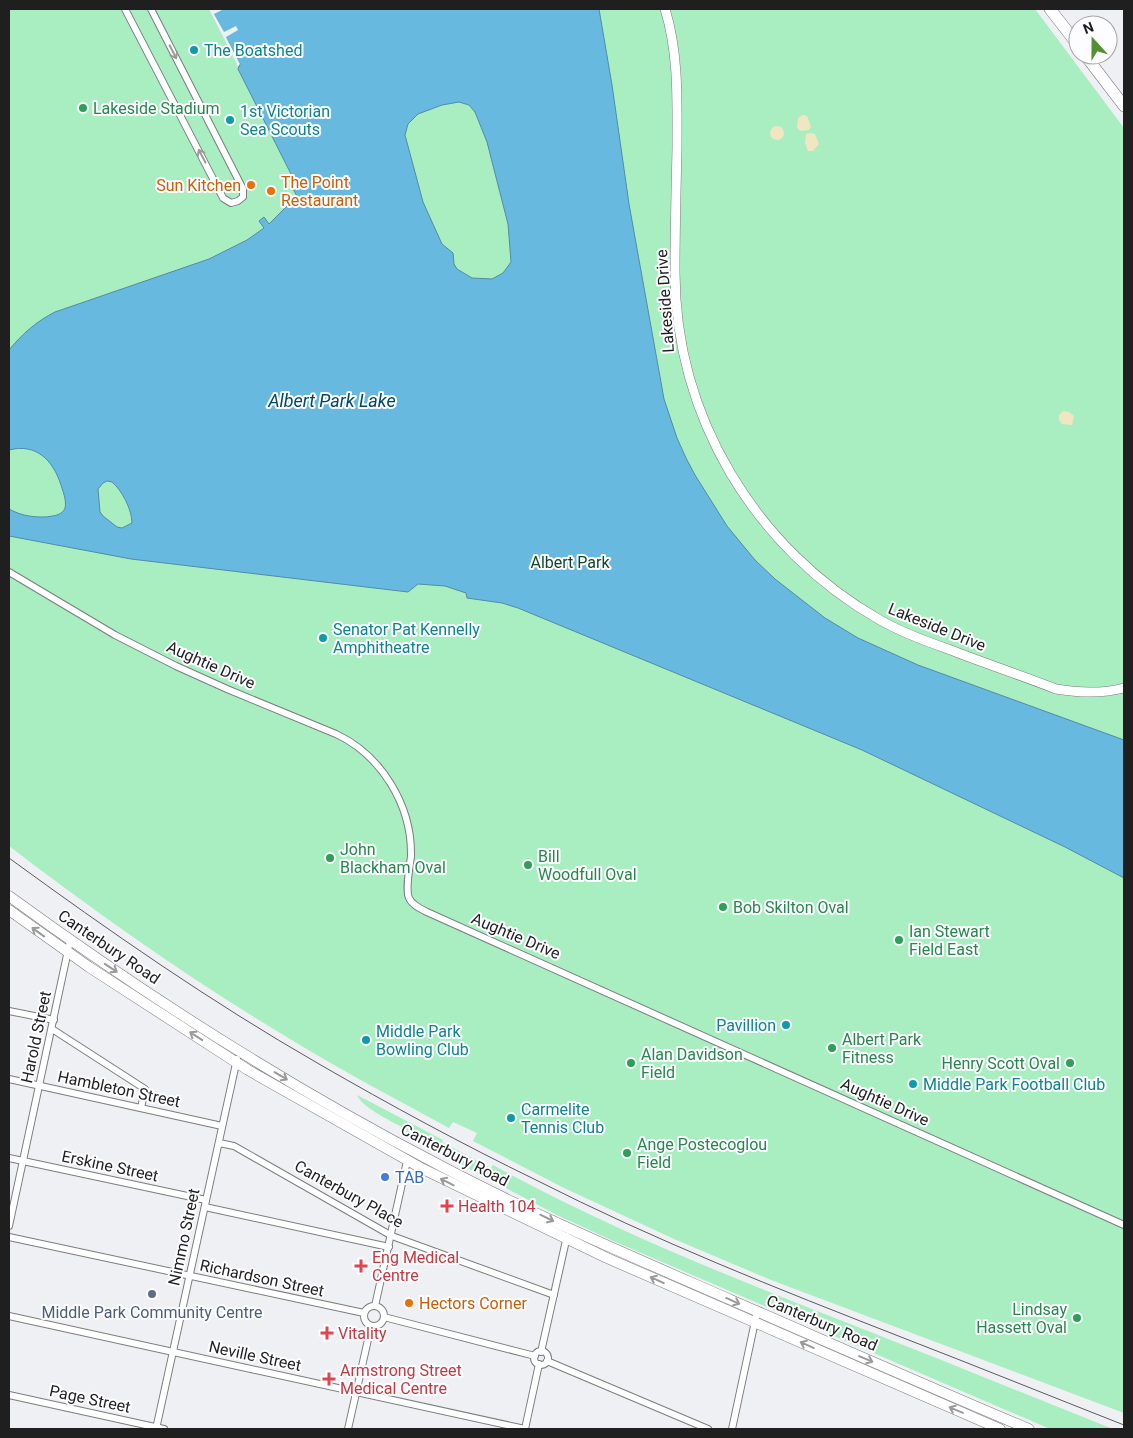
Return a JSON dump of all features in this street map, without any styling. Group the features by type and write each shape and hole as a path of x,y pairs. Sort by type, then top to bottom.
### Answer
{"highway":[{"path":"1050,9 1068,32"},
{"path":"1093,65 1124,106"}],"main road":[{"name":"Canterbury Road","path":"9,896 70,941 239,1051 419,1155 568,1229 1029,1429"},
{"name":"Canterbury Road","path":"9,910 68,953 237,1062 407,1161 566,1239 1000,1429"}],"street":[{"path":"125,9 223,198 231,203 238,202 243,197 243,189 151,9"},
{"name":"Lakeside Drive","path":"665,9 671,33 676,72 675,280 681,344 699,409 717,450 742,493 774,534 803,564 842,595 880,620 920,639 1056,689 1098,693 1124,688"},
{"name":"Aughtie Drive","path":"9,572 123,639 227,689 336,734 365,752 384,773 402,810 407,824 410,847 409,897 414,904 427,912 1124,1224"},
{"name":"Harold Street","path":"9,1226 70,941"},
{"path":"9,1011 54,1020"},
{"path":"52,1029 145,1088 141,1108"},
{"name":"Nimmo Street","path":"156,1428 239,1051"},
{"name":"Hambleton Street","path":"9,1080 222,1126"},
{"name":"Canterbury Place","path":"219,1143 234,1146 392,1236 554,1295"},
{"name":"Erskine Street","path":"9,1158 389,1247"},
{"path":"375,1306 392,1236 407,1161"},
{"path":"542,1352 568,1229"},
{"name":"Richardson Street","path":"9,1237 364,1313"},
{"path":"375,1306 382,1311 384,1317 381,1323 371,1326 366,1322 364,1313 369,1307 375,1306"},
{"path":"732,1429 757,1312"},
{"name":"Neville Street","path":"9,1316 525,1429"},
{"path":"384,1317 535,1356"},
{"path":"348,1429 371,1326"},
{"path":"535,1356 537,1353 542,1352"},
{"path":"542,1352 547,1355 547,1361"},
{"path":"535,1356 535,1361 539,1364"},
{"path":"539,1364 544,1364 547,1361"},
{"path":"547,1361 708,1429"},
{"path":"525,1429 539,1364"},
{"name":"Page Street","path":"9,1395 164,1429"}],"green space":[{"name":"Albert Park","path":"9,9 1035,9 1068,53 1068,65 1077,65 1124,128 1124,1413 771,1280 674,1239 562,1187 473,1141 477,1133 453,1122 449,1128 369,1085 254,1017 147,947 9,846"},
{"path":"357,1095 443,1140 442,1142 491,1168 493,1165 629,1233 769,1292 1113,1429 1050,1429 611,1240 557,1215 405,1135 407,1130 379,1115 360,1100"}],"sand":[{"path":"803,115 807,116 811,127 809,130 800,131 797,127 798,118"},
{"path":"774,126 780,126 784,133 780,140 774,140 770,136 770,130"},
{"path":"806,134 815,134 819,144 813,151 808,151 805,143"},
{"path":"1063,411 1069,412 1074,416 1072,425 1062,424 1059,420 1059,415"}],"water":[{"name":"Albert Park Lake","path":"211,9 599,9 629,204 664,399 677,438 695,475 727,526 755,560 775,579 825,618 858,638 918,665 1124,740 1124,878 1065,847 862,750 502,603 467,598 466,593 445,586 418,584 408,592 131,559 9,536 9,509 25,515 43,517 58,515 65,508 66,504 58,476 48,461 35,451 19,448 9,450 9,350 14,344 36,324 55,312 209,259 247,240 264,228 259,221 264,217 269,224 287,206 299,200 292,187 291,174 238,69 240,64","holes":["459,102 469,105 475,112 487,142 508,224 511,262 503,273 492,279 472,278 457,269 454,264 453,253 442,244 423,202 405,135 408,124 418,114 442,105","107,481 112,482 119,490 130,512 132,523 122,528 117,527 100,512 98,489"]}],"pier":[{"path":"209,9 224,9 214,14 224,32 236,26 238,30 226,37 240,64 238,66 236,65"}],"tram line":[{"path":"9,858 123,939 239,1016 426,1124 481,1152 581,1202 717,1263 1124,1425"}],"place":[{"name":"The Boatshed","path":"194,50"},
{"name":"Lakeside Stadium","path":"83,108"},
{"name":"1st Victorian Sea Scouts","path":"230,120"},
{"name":"Sun Kitchen","path":"251,185"},
{"name":"The Point Restaurant","path":"271,191"},
{"name":"Senator Pat Kennelly Amphitheatre","path":"323,638"},
{"name":"John Blackham Oval","path":"330,858"},
{"name":"Bill Woodfull Oval","path":"528,865"},
{"name":"Bob Skilton Oval","path":"723,907"},
{"name":"Ian Stewart Field East","path":"899,940"},
{"name":"Pavillion","path":"786,1025"},
{"name":"Middle Park Bowling Club","path":"366,1040"},
{"name":"Albert Park Fitness","path":"832,1048"},
{"name":"Alan Davidson Field","path":"631,1063"},
{"name":"Henry Scott Oval","path":"1070,1063"},
{"name":"Middle Park Football Club","path":"913,1084"},
{"name":"Carmelite Tennis Club","path":"511,1118"},
{"name":"Ange Postecoglou Field","path":"627,1153"},
{"name":"TAB","path":"385,1177"},
{"name":"Health 104","path":"447,1206"},
{"name":"Eng Medical Centre","path":"361,1266"},
{"name":"Middle Park Community Centre","path":"152,1294"},
{"name":"Hectors Corner","path":"409,1303"},
{"name":"Lindsay Hassett Oval","path":"1077,1318"},
{"name":"Vitality","path":"327,1333"},
{"name":"Armstrong Street Medical Centre","path":"329,1379"}]}
